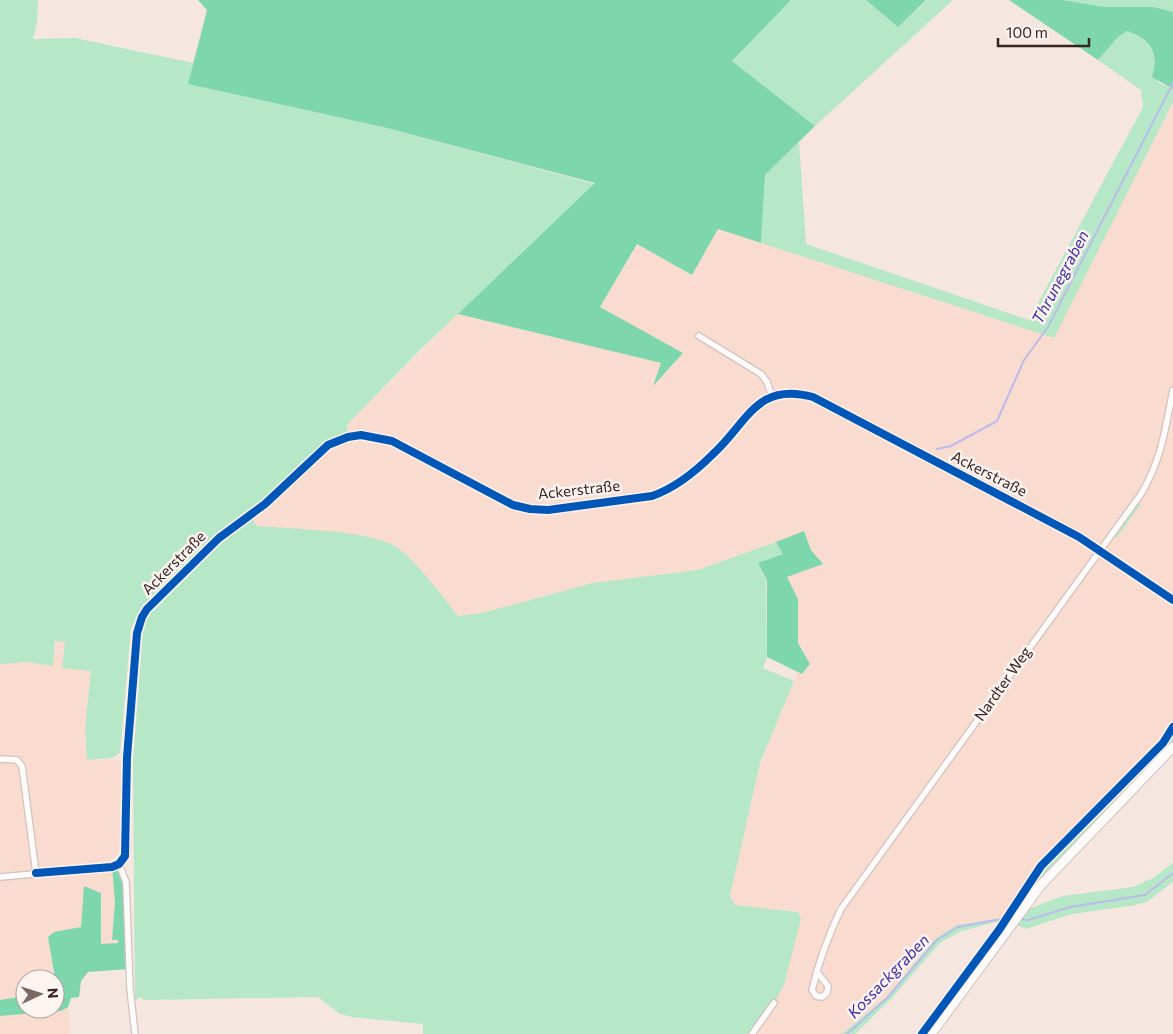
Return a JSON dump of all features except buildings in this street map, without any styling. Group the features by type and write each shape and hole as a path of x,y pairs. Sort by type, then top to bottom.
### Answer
{"main road":[{"path":"931,1034 1020,912 1068,854 1173,747"}],"street":[{"path":"698,336 761,374 767,382 772,396"},
{"name":"Nardter Weg","path":"816,972 827,938 841,909 1141,494 1152,474 1165,436 1173,390"},
{"name":"Ackerstraße","path":"119,864 127,851 127,757 137,633 142,616 154,600 219,538 265,504 328,445 348,437 361,435 377,436 392,441 513,505 548,510 652,496 664,492 712,455 733,433 751,409 772,396 791,392 813,397 1079,537 1173,600"},
{"path":"0,759 12,758 22,766 36,873"},
{"path":"0,877 112,867 119,864 126,882 130,989 135,1034"},
{"path":"752,1034 774,1003"}],"shaded area":[{"path":"1173,102 1173,727 1163,743 1041,866 1007,917 957,925 936,938 886,997 842,1034 753,1034 784,985 801,918 798,912 735,905 730,896 760,763 798,672 802,674 810,664 798,643 798,599 787,577 823,564 811,549 805,531 698,570 593,583 482,613 457,616 427,578 394,546 363,536 257,526 250,517 328,445 348,437 347,425 458,314 661,363 654,384 683,353 600,307 638,244 692,275 718,229 1054,338"},
{"path":"56,641 65,642 91,671 85,729 87,760 112,759 121,761 121,844 120,852 110,861 42,872 112,867 115,902 112,939 118,939 118,943 101,945 102,898 83,910 81,928 54,932 48,937 52,969 15,969 15,998 0,1000 0,664 28,662 53,665"},
{"path":"68,1007 70,1034 0,1034 0,1016 15,1015 15,1019 65,1019 65,1009"}],"green space":[{"path":"0,0 38,0 37,23 33,39 75,38 193,63 189,84 387,128 595,184 420,350 347,425 348,437 328,445 250,517 257,526 346,533 380,540 393,545 401,550 418,567 458,616 482,613 593,583 698,570 776,542 783,554 758,563 766,581 767,657 763,668 794,681 760,763 730,896 735,905 798,912 801,918 784,985 774,1003 751,1034 423,1034 423,1024 352,1017 340,1014 318,997 143,1000 142,997 135,1000 133,762 143,630 154,601 144,603 131,628 120,753 112,758 87,760 85,729 91,671 62,668 65,642 55,641 53,666 28,662 0,664"},
{"path":"198,0 791,0 732,61 815,126 765,175 761,243 718,229 692,275 637,244 600,307 683,353 653,386 661,363 458,314 595,183 387,128 188,84 207,10"},
{"path":"791,0 866,0 898,27 927,0 953,0 815,126 732,61"},
{"path":"866,0 926,0 898,27"},
{"path":"1009,0 1063,0 1105,7 1154,7 1173,12 1173,89 1152,77 1155,61 1154,54 1147,43 1135,34 1127,31 1118,37 1098,60"},
{"path":"1063,0 1173,0 1173,12 1154,7 1105,7"},
{"path":"1127,31 1143,40 1152,51 1159,83 1173,89 1173,102 1054,338 761,243 765,175 799,142 806,244 1029,320 1143,107 1141,90 1098,60 1118,37"},
{"path":"1138,504 1141,504 1117,537 1112,538 1129,514"},
{"path":"804,531 811,550 823,564 787,577 798,599 798,643 810,664 802,674 767,657 767,581 758,563 783,554 776,542"},
{"path":"1173,727 1173,747 1021,912 1063,896 1133,887 1153,878 1173,863 1173,882 1148,901 1136,905 1072,914 1026,929 1012,923 1001,926 995,922 959,932 940,943 890,1000 855,1034 842,1034 886,997 936,938 957,925 1007,917 1041,866 1163,743"},
{"path":"118,864 124,875 129,969 88,972 81,981 79,997 71,998 68,1007 65,1009 65,969 53,969 48,937 54,932 81,927 84,886 101,893 101,944 118,943 118,940 112,940 115,902 112,867"},
{"path":"15,998 15,1015 0,1016 0,1000"}],"waterway":[{"name":"Thrunegraben","path":"937,449 951,446 997,421 1024,360 1048,327 1173,83"},
{"name":"Kossackgraben","path":"1019,919 1028,920 1070,907 1145,895 1173,873"},
{"name":"Kossackgraben","path":"847,1034 887,998 937,940 958,927 1012,917"}],"cycle path":[{"path":"36,873 112,867 119,864 125,856 127,757 137,633 142,617 147,609 219,538 265,504 328,445 348,437 361,435 392,441 513,505 530,509 548,510 652,496 660,493 677,484 699,467 724,443 754,408 765,400 778,395 794,394 813,397 1079,537 1173,600"},
{"path":"922,1034 999,930 1041,866 1163,743 1173,727"}]}
